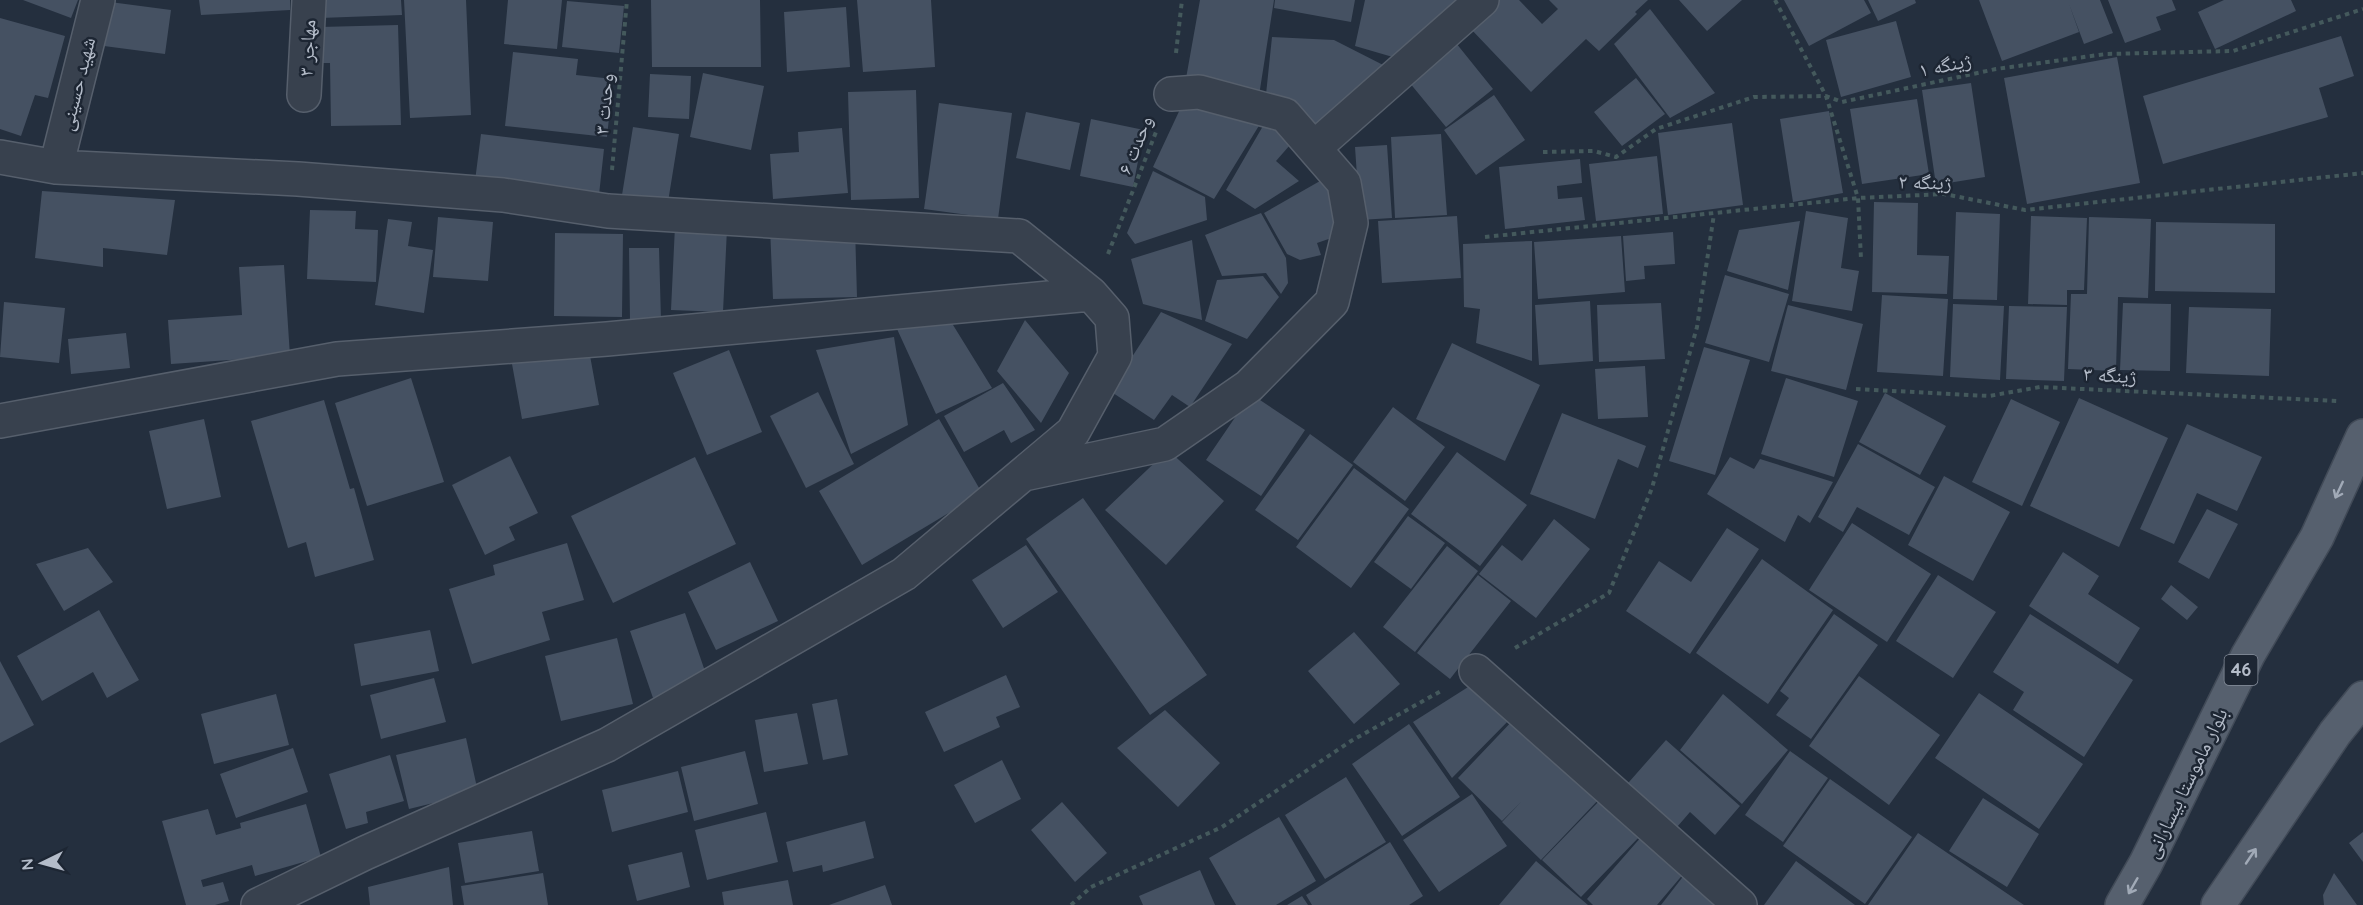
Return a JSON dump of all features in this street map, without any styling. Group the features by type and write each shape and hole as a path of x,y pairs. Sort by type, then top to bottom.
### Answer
{"main road":[{"name":"بلوار ماموستا بیسارانی","path":"2122,905 2146,863 2248,655 2316,537 2363,436"},
{"path":"2223,902 2335,733 2363,698"}],"street":[{"name":"شهید حسینی","path":"56,167 98,0"},
{"name":"مهاجر ۳","path":"304,95 309,0"},
{"path":"1314,148 1482,0"},
{"path":"1019,475 1165,444 1249,386 1332,302 1351,223 1344,183 1285,115 1199,92 1171,94"},
{"path":"0,157 56,167 298,179 503,195 608,210 1019,236 1092,294 1112,318 1115,356 1073,432 1019,475 904,574 607,745 365,853 258,905"},
{"path":"0,421 337,359 608,339 1092,294"},
{"path":"1476,671 1740,905"}],"path":[{"name":"وحدت ۳","path":"608,210 627,0"},
{"name":"وحدت ۶","path":"1092,294 1171,94 1182,0"},
{"path":"1775,0 1826,96 1858,198 1861,259"},
{"name":"ژینگه ۱","path":"1543,152 1594,151 1616,157 1656,129 1754,97 1826,96 1842,102 1996,69 2106,54 2233,51 2363,9"},
{"name":"ژینگه ۲","path":"1485,237 1858,198 1944,194 2025,210 2363,173"},
{"path":"1071,905 1092,887 1222,827 1351,741 1609,593 1652,488 1697,327 1714,214"},
{"name":"ژینگه ۳","path":"1856,389 1989,396 2040,387 2339,401"}],"building":[{"path":"23,0 78,0 71,18"},
{"path":"199,0 290,0 290,10 201,15"},
{"path":"319,0 401,0 402,15 320,18"},
{"path":"404,0 466,0 471,115 410,118"},
{"path":"508,0 562,0 557,49 504,44"},
{"path":"651,0 760,0 761,67 652,67"},
{"path":"857,0 931,0 935,67 863,72"},
{"path":"1200,0 1274,0 1258,102 1185,84"},
{"path":"1275,0 1355,0 1351,22 1274,8"},
{"path":"1365,0 1462,0 1403,60 1355,46"},
{"path":"1496,0 1519,0 1542,24 1558,9 1549,0 1648,0 1599,51 1586,39 1531,92 1469,27"},
{"path":"1679,0 1742,0 1707,31"},
{"path":"1784,0 1864,0 1871,13 1809,46"},
{"path":"1868,0 1915,0 1916,3 1878,21"},
{"path":"1979,0 2100,0 2113,33 2084,44 2069,4 2079,32 2002,61"},
{"path":"2108,0 2172,0 2176,10 2156,17 2161,30 2125,43"},
{"path":"2224,0 2291,0 2296,11 2215,49 2198,12"},
{"path":"567,1 624,6 619,53 562,47"},
{"path":"110,2 171,10 165,54 104,46"},
{"path":"846,7 850,67 787,72 784,12"},
{"path":"1650,9 1715,93 1670,118 1614,44"},
{"path":"0,18 65,36 48,98 35,95 21,136 0,129"},
{"path":"1896,21 1911,77 1841,97 1826,40"},
{"path":"398,25 401,125 331,126 330,63 321,63 320,27"},
{"path":"2341,36 2354,76 2319,88 2328,117 2163,164 2143,96"},
{"path":"1272,37 1334,40 1391,69 1320,136 1265,104"},
{"path":"1456,43 1493,89 1446,127 1409,82"},
{"path":"513,52 578,59 576,75 613,79 607,137 505,126"},
{"path":"2117,57 2140,183 2027,204 2004,78"},
{"path":"703,73 764,86 751,150 690,137"},
{"path":"650,74 691,76 689,119 648,117"},
{"path":"1636,78 1665,114 1622,146 1594,112"},
{"path":"1971,83 1985,177 1936,185 1922,90"},
{"path":"916,90 919,198 851,200 848,92"},
{"path":"1494,95 1525,140 1476,175 1444,130"},
{"path":"1917,99 1929,174 1862,184 1850,109"},
{"path":"939,103 1012,113 998,219 924,209"},
{"path":"1182,105 1260,124 1214,199 1153,167"},
{"path":"1829,111 1843,193 1793,202 1780,119"},
{"path":"1026,112 1080,123 1070,170 1016,158"},
{"path":"1091,119 1144,130 1133,187 1080,176"},
{"path":"1267,119 1297,137 1276,161 1299,181 1255,209 1226,190"},
{"path":"1732,123 1743,205 1668,215 1658,133"},
{"path":"633,127 679,134 668,202 622,195"},
{"path":"842,128 848,193 773,199 770,154 799,152 798,132"},
{"path":"481,134 604,149 599,195 475,181"},
{"path":"1441,134 1447,215 1395,218 1391,137"},
{"path":"1387,145 1392,218 1360,220 1355,147"},
{"path":"1657,156 1663,214 1596,221 1589,164"},
{"path":"1580,159 1582,183 1557,186 1558,199 1582,197 1585,220 1505,229 1499,167"},
{"path":"1153,171 1205,197 1207,220 1135,244 1127,233"},
{"path":"1327,177 1343,234 1317,243 1321,255 1300,260 1287,254 1264,213"},
{"path":"42,191 175,200 167,255 103,248 103,267 35,258"},
{"path":"1874,202 1918,203 1917,255 1949,256 1947,294 1872,292"},
{"path":"310,210 356,211 355,229 378,230 376,282 307,279"},
{"path":"1806,211 1848,218 1841,268 1859,271 1852,311 1792,301"},
{"path":"1956,212 2000,214 1997,300 1953,299"},
{"path":"1261,213 1286,258 1288,283 1281,294 1266,273 1222,276 1205,235"},
{"path":"1457,216 1461,278 1382,283 1378,221"},
{"path":"2031,216 2087,218 2084,290 2067,290 2067,305 2028,304"},
{"path":"438,217 493,222 488,281 433,277"},
{"path":"2089,217 2151,219 2148,298 2118,297 2116,371 2068,369 2071,294 2087,294"},
{"path":"388,219 412,222 408,246 433,250 424,313 375,305"},
{"path":"1800,221 1788,290 1727,271 1739,230"},
{"path":"2156,222 2275,224 2275,293 2155,291"},
{"path":"675,226 727,229 723,312 671,310"},
{"path":"770,227 855,227 857,297 773,299"},
{"path":"1673,232 1675,264 1644,266 1645,279 1626,281 1623,236"},
{"path":"555,233 623,234 622,317 554,316"},
{"path":"1621,236 1625,292 1538,299 1534,242"},
{"path":"1192,240 1202,320 1143,304 1131,259"},
{"path":"1532,241 1532,361 1476,343 1480,309 1464,307 1463,244"},
{"path":"629,248 659,248 661,320 630,320"},
{"path":"284,265 290,356 171,364 168,320 242,315 239,267"},
{"path":"1725,275 1789,294 1769,362 1705,343"},
{"path":"1263,276 1279,297 1247,339 1205,321 1217,280"},
{"path":"1882,295 1948,299 1943,376 1877,372"},
{"path":"1590,301 1593,361 1539,365 1535,305"},
{"path":"4,302 65,308 59,363 0,357"},
{"path":"1661,303 1665,359 1599,362 1597,305"},
{"path":"2123,303 2171,304 2170,371 2120,370"},
{"path":"1953,304 2004,306 2000,380 1950,377"},
{"path":"1788,305 1863,324 1846,390 1771,371"},
{"path":"2009,306 2067,307 2064,381 2006,379"},
{"path":"2189,307 2271,309 2269,376 2186,373"},
{"path":"945,312 992,388 936,414 897,329"},
{"path":"1161,312 1232,344 1190,407 1172,395 1154,420 1110,391"},
{"path":"1025,320 1069,373 1041,423 997,371"},
{"path":"126,333 130,368 71,374 68,339"},
{"path":"894,337 908,425 851,454 816,350"},
{"path":"1452,343 1540,385 1505,461 1416,419"},
{"path":"1704,347 1750,360 1715,475 1669,461"},
{"path":"589,350 599,405 522,419 512,364"},
{"path":"729,350 762,432 707,455 673,373"},
{"path":"1645,366 1648,417 1598,419 1595,369"},
{"path":"411,378 444,482 367,506 335,403"},
{"path":"1786,378 1858,401 1834,477 1761,454"},
{"path":"1003,383 1035,430 1011,443 1004,430 964,452 944,416"},
{"path":"818,392 854,464 806,488 770,416"},
{"path":"1885,393 1946,426 1920,475 1859,442"},
{"path":"1251,394 1305,430 1261,496 1206,460"},
{"path":"2079,398 2168,438 2119,547 2030,506"},
{"path":"2011,399 2060,422 2022,506 1972,482"},
{"path":"324,400 350,489 354,488 374,560 315,577 306,542 288,548 251,421"},
{"path":"1393,407 1445,447 1405,501 1353,462"},
{"path":"1562,413 1646,446 1638,468 1618,459 1595,519 1530,494"},
{"path":"204,419 221,497 167,509 149,431"},
{"path":"939,419 982,493 862,565 819,491"},
{"path":"2187,424 2262,457 2237,511 2197,493 2174,544 2140,529"},
{"path":"1310,434 1353,465 1298,540 1255,510"},
{"path":"1858,444 1935,487 1909,535 1857,507 1843,532 1818,517"},
{"path":"1168,450 1224,501 1166,565 1105,510"},
{"path":"1457,452 1527,505 1480,566 1411,514"},
{"path":"510,456 538,513 509,527 515,540 485,555 452,485"},
{"path":"695,457 736,544 613,603 571,516"},
{"path":"1730,457 1754,469 1760,459 1833,482 1810,523 1798,515 1785,542 1707,494"},
{"path":"1354,468 1409,509 1351,588 1296,547"},
{"path":"1944,476 2010,512 1973,581 1908,545"},
{"path":"1083,498 1207,675 1150,715 1026,539"},
{"path":"2207,509 2238,524 2209,579 2178,562"},
{"path":"1408,516 1445,543 1411,589 1374,562"},
{"path":"1554,519 1590,549 1536,618 1479,574 1502,545 1522,561"},
{"path":"1852,523 1931,574 1887,642 1809,590"},
{"path":"1727,528 1759,549 1690,654 1626,611 1659,561 1691,582"},
{"path":"567,543 584,600 542,612 550,640 472,664 449,589 495,575 493,565"},
{"path":"1026,545 1058,592 1003,628 972,580"},
{"path":"1447,546 1478,571 1415,652 1383,627"},
{"path":"88,548 113,582 64,611 36,564"},
{"path":"2063,552 2099,576 2088,594 2140,628 2118,664 2029,606"},
{"path":"1762,559 1833,610 1768,704 1696,653"},
{"path":"750,562 778,621 716,650 688,592"},
{"path":"1478,575 1511,601 1450,679 1417,653"},
{"path":"1938,575 1996,612 1953,678 1896,641"},
{"path":"2171,585 2198,607 2187,620 2161,599"},
{"path":"99,610 139,680 107,698 93,672 42,701 17,656"},
{"path":"685,613 708,680 653,698 630,631"},
{"path":"1834,614 1878,645 1811,739 1776,715 1789,698 1780,691"},
{"path":"2030,614 2133,680 2084,757 2013,710 2024,692 1993,672"},
{"path":"430,630 439,671 361,686 354,644"},
{"path":"1354,632 1400,684 1354,724 1308,671"},
{"path":"617,638 633,704 561,721 545,656"},
{"path":"0,661 34,725 0,743"},
{"path":"1006,675 1020,707 996,717 1000,727 944,752 925,712"},
{"path":"1859,676 1940,735 1889,805 1809,746"},
{"path":"434,678 446,722 381,739 370,695"},
{"path":"1476,682 1513,716 1452,778 1413,722"},
{"path":"1979,693 2083,764 2039,829 1935,758"},
{"path":"276,694 289,745 214,764 201,714"},
{"path":"1723,694 1788,750 1742,804 1680,750"},
{"path":"837,699 848,755 823,760 812,704"},
{"path":"1165,710 1220,763 1178,807 1117,748"},
{"path":"797,713 808,764 764,772 755,720"},
{"path":"1516,717 1602,796 1541,860 1502,822 1521,802 1502,821 1458,778"},
{"path":"1409,724 1460,797 1402,836 1352,764"},
{"path":"466,738 478,792 409,809 396,755"},
{"path":"1666,740 1740,806 1715,835 1690,812 1671,834 1622,790"},
{"path":"293,748 308,792 236,818 220,774"},
{"path":"745,751 758,804 694,821 681,767"},
{"path":"1790,751 1828,778 1783,842 1745,815"},
{"path":"390,755 404,801 366,812 368,823 346,829 329,774"},
{"path":"1002,760 1021,799 975,823 954,785"},
{"path":"678,771 688,812 612,832 602,790"},
{"path":"1346,777 1386,842 1325,879 1285,815"},
{"path":"1830,779 1912,837 1865,904 1783,846"},
{"path":"1472,794 1507,846 1439,892 1403,840"},
{"path":"1603,797 1642,834 1581,897 1542,860"},
{"path":"1983,798 2039,834 2007,887 1949,851"},
{"path":"1062,802 1107,853 1075,882 1031,830"},
{"path":"306,804 321,857 255,876 252,865 201,880 203,887 223,882 229,901 215,905 186,905 162,821 208,809 216,835 241,828 240,823"},
{"path":"766,812 778,862 707,880 695,830"},
{"path":"1279,817 1316,881 1276,905 1236,905 1209,858"},
{"path":"865,821 874,858 823,872 822,865 793,872 786,842"},
{"path":"532,831 539,871 465,883 458,843"},
{"path":"2363,832 2363,862 2349,843"},
{"path":"1918,833 2024,905 1868,905"},
{"path":"1642,836 1685,872 1657,905 1593,905 1587,899"},
{"path":"1390,842 1423,896 1409,905 1312,905 1306,895"},
{"path":"682,852 690,887 637,901 628,865"},
{"path":"1536,861 1588,905 1499,905"},
{"path":"1796,861 1855,905 1764,905"},
{"path":"449,867 453,905 370,905 368,887"},
{"path":"1200,870 1215,905 1143,905 1139,896"},
{"path":"543,873 548,905 464,905 461,886"},
{"path":"2334,873 2357,905 2324,905 2323,895"},
{"path":"1685,874 1725,905 1661,905"},
{"path":"788,880 793,905 724,905 722,892"},
{"path":"885,885 892,905 829,905"},
{"path":"1302,896 1308,905 1287,905"}]}
